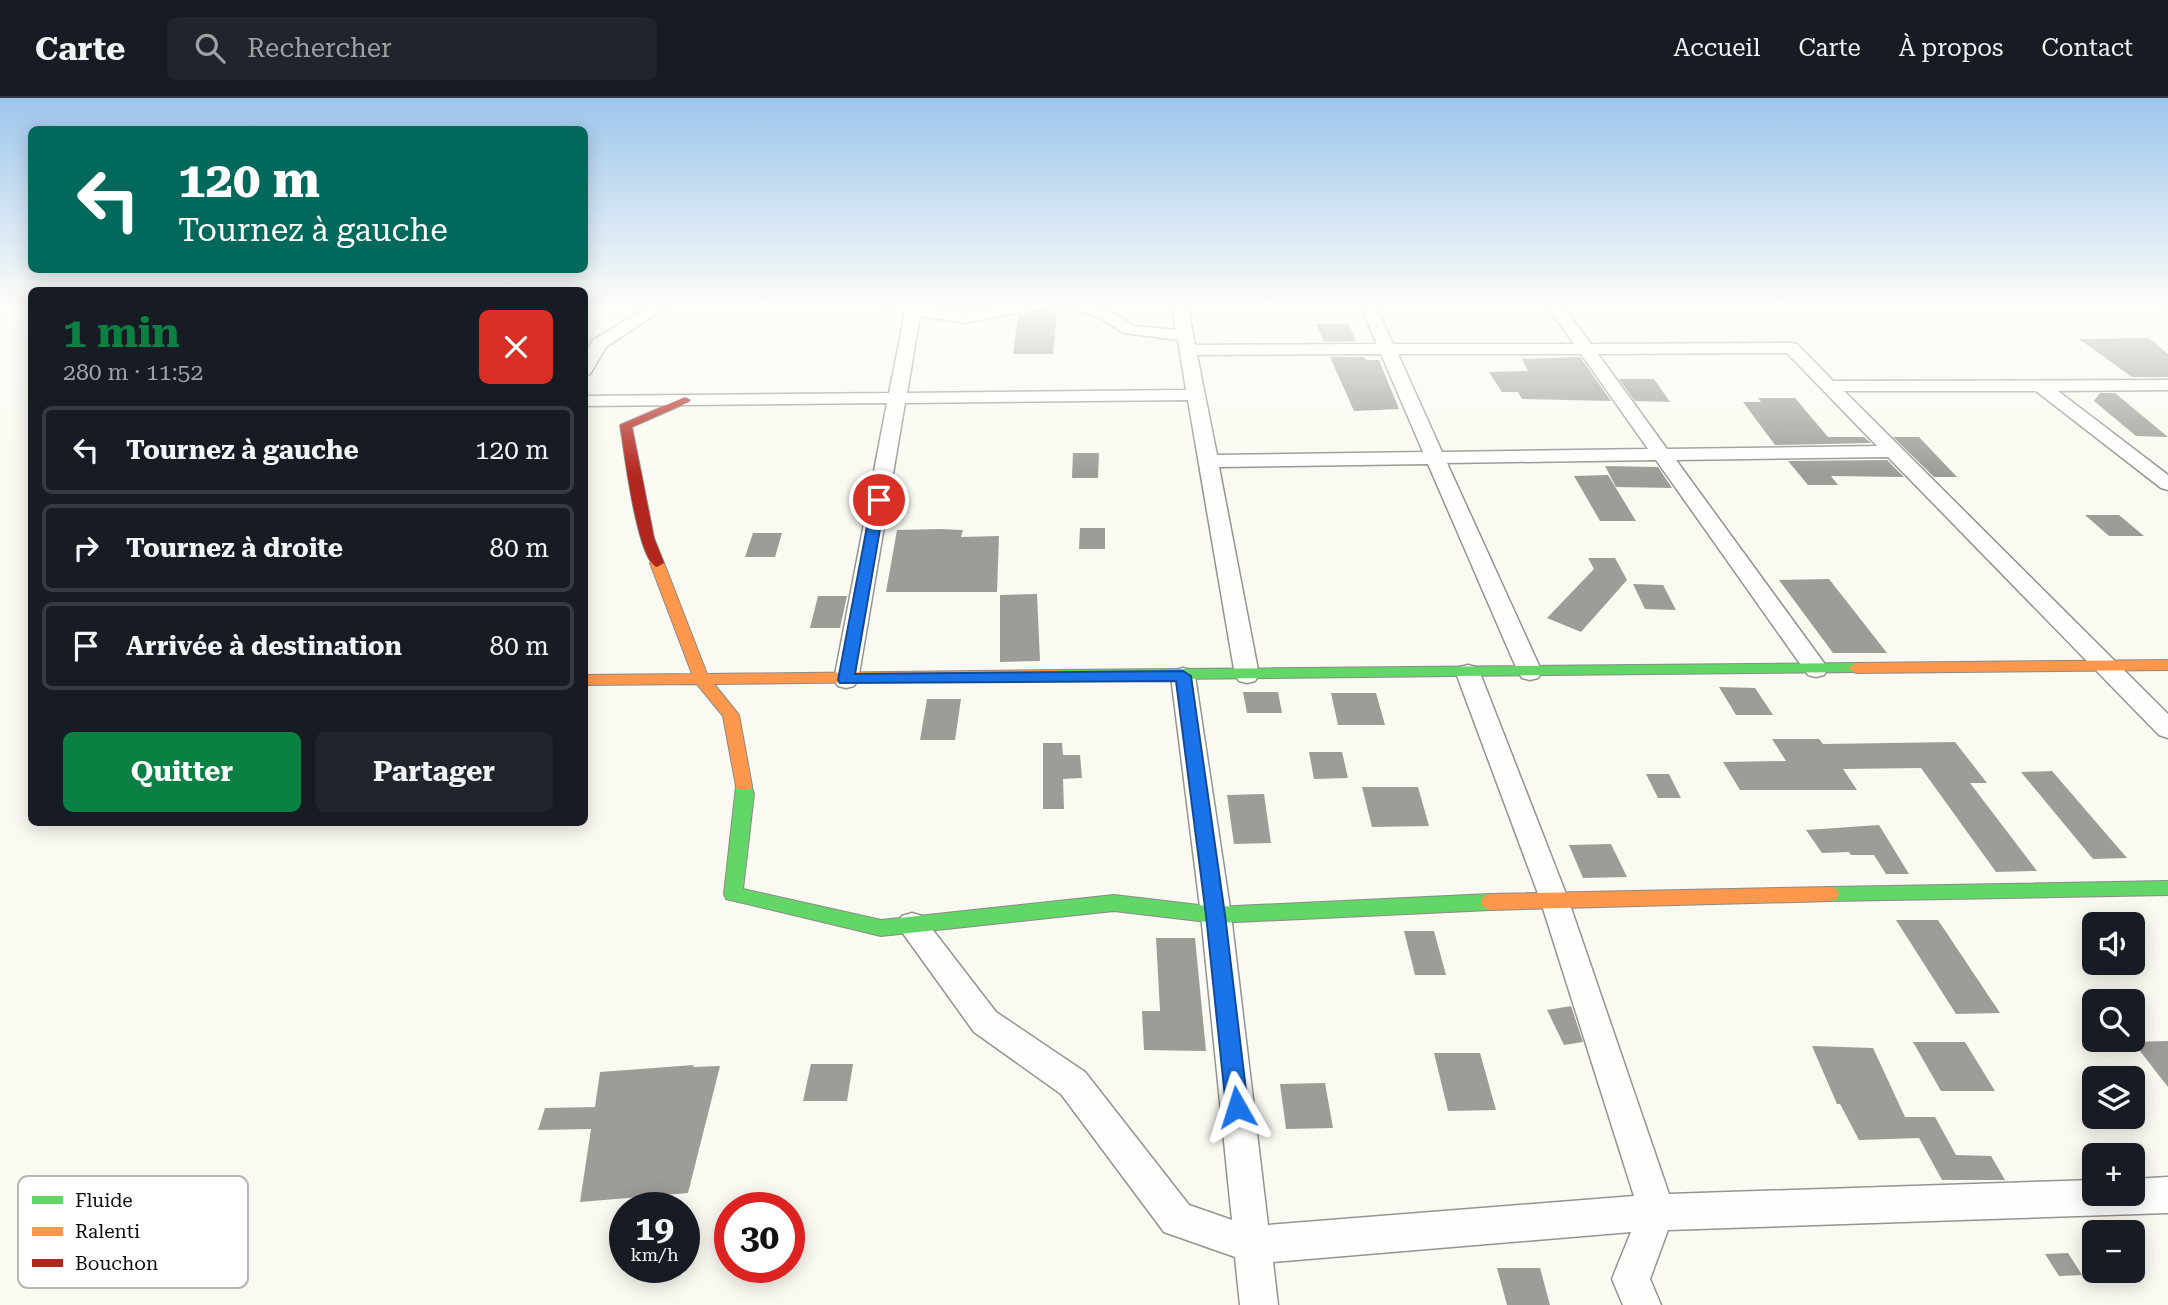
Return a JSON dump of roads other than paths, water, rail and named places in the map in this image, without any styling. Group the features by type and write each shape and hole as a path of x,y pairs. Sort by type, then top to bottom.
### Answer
{"street":[{"path":"846,680 904,362"},
{"path":"1190,362 1247,675"},
{"path":"1392,362 1530,672"},
{"path":"1597,362 1816,669"},
{"path":"1805,362 2168,729"},
{"path":"1829,386 2168,385"},
{"path":"2041,386 2168,484"},
{"path":"588,401 1196,396"},
{"path":"685,400 626,425 647,538 701,678 731,715 745,794 733,894 881,928 1114,903 1216,915 1554,899 2168,888"},
{"path":"1208,461 1893,452"},
{"path":"588,680 846,680 2168,665"},
{"path":"1468,673 1554,899 1657,1212 1631,1279 1642,1305"},
{"path":"1183,676 1216,915 1259,1305"},
{"path":"912,925 985,1022 1073,1083 1177,1219 1252,1245 1657,1212 2168,1195"}]}
